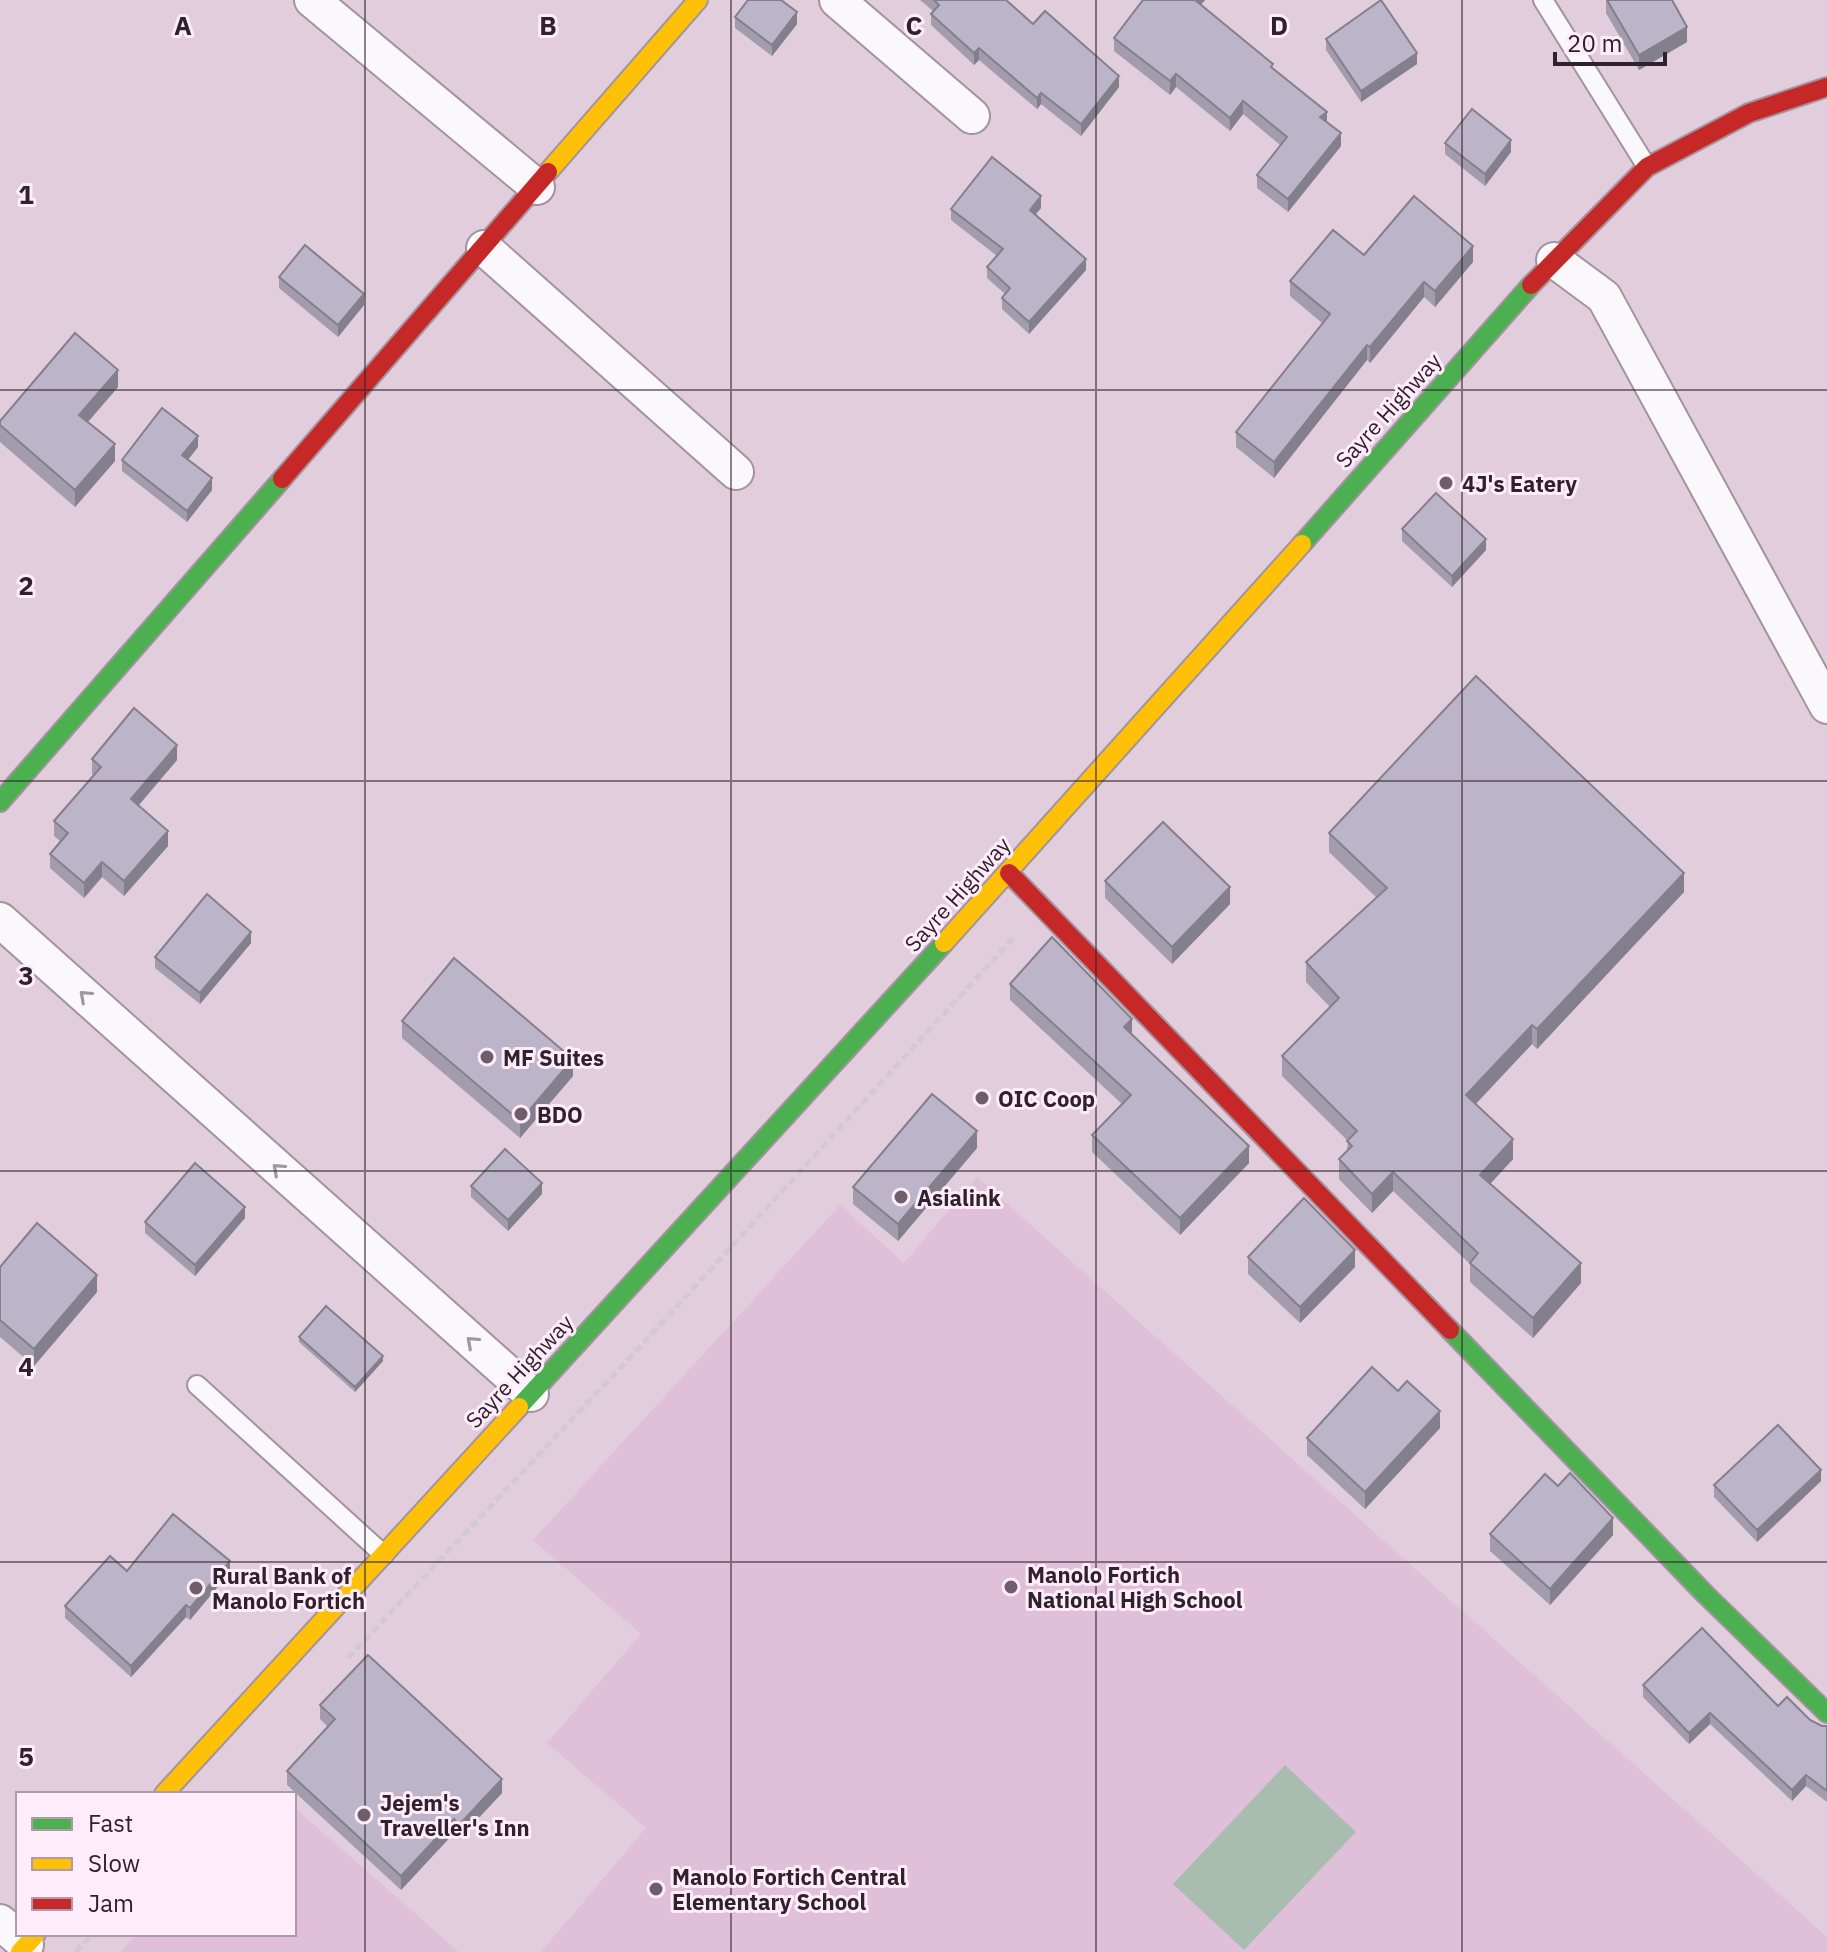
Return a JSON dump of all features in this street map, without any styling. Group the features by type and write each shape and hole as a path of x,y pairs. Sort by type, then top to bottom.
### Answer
{"main road":[{"path":"0,802 698,0"},
{"name":"Sayre Highway","path":"166,1792 1009,873 1554,260 1647,167 1749,113 1827,87"},
{"path":"1009,873 1474,1356 1827,1713"}],"street":[{"path":"312,0 537,187"},
{"path":"837,0 972,116"},
{"path":"484,248 736,472"},
{"path":"1554,260 1604,297 1827,706"},
{"path":"0,920 531,1394"},
{"path":"0,1922 16,1935"}],"lane":[{"path":"1543,0 1647,167"},
{"path":"197,1385 384,1555"}],"path":[{"path":"347,1659 638,1349 1042,906"},
{"path":"76,1952 90,1936"}],"shaded area":[{"name":"Manolo Fortich National High School","path":"977,1177 1827,1937 1827,1952 541,1952 646,1828 547,1743 641,1634 533,1540 840,1205 904,1263"},
{"path":"296,1809 459,1952 120,1952 134,1936 296,1936"}],"green space":[{"path":"1285,1765 1356,1832 1244,1950 1173,1884"}],"building":[{"path":"748,0 781,0 797,12 772,45 735,17"},
{"path":"934,0 1006,0 1033,24 1045,11 1119,76 1081,124 1041,93 1037,98 979,48 974,53 931,14 939,5"},
{"path":"1143,0 1195,0 1327,112 1320,117 1341,133 1288,199 1257,175 1287,137 1243,101 1230,118 1176,74 1170,81 1114,38"},
{"path":"1381,0 1417,53 1361,91 1326,39"},
{"path":"1607,0 1672,0 1687,27 1639,55"},
{"path":"1472,109 1511,140 1485,174 1445,143"},
{"path":"992,157 1041,196 1030,210 1086,259 1029,322 1002,298 1010,288 987,267 1003,249 951,209"},
{"path":"1414,196 1473,246 1435,291 1424,282 1370,347 1367,345 1274,462 1236,432 1330,314 1290,281 1333,230 1364,255"},
{"path":"305,245 364,294 338,325 279,277"},
{"path":"75,333 118,370 79,415 115,444 75,490 0,425 0,421"},
{"path":"162,408 198,436 182,455 212,478 187,511 122,460"},
{"path":"1436,493 1486,539 1452,576 1402,529"},
{"path":"1476,676 1684,873 1537,1029 1532,1025 1466,1095 1513,1139 1480,1175 1581,1263 1533,1318 1470,1263 1478,1253 1393,1172 1372,1194 1339,1159 1352,1146 1347,1141 1357,1131 1282,1056 1339,998 1306,962 1387,888 1329,833"},
{"path":"134,708 177,745 131,799 168,831 124,881 102,862 84,883 50,854 68,833 54,821 101,767 92,759"},
{"path":"1163,822 1230,887 1172,947 1105,881"},
{"path":"207,894 251,932 200,993 155,957"},
{"path":"1052,937 1132,1019 1124,1027 1249,1146 1180,1218 1092,1135 1131,1095 1010,984"},
{"name":"MF Suites","path":"454,958 573,1059 520,1121 402,1021"},
{"path":"932,1094 977,1131 898,1224 853,1187"},
{"path":"505,1149 542,1183 508,1220 471,1186"},
{"path":"195,1163 245,1207 195,1265 145,1222"},
{"path":"1304,1198 1355,1250 1300,1307 1248,1257"},
{"path":"37,1223 97,1275 34,1349 0,1320 0,1267"},
{"path":"326,1306 383,1356 355,1387 299,1337"},
{"path":"1372,1367 1398,1391 1407,1381 1440,1411 1365,1492 1307,1438"},
{"path":"1778,1425 1821,1470 1757,1530 1714,1485"},
{"path":"1570,1473 1613,1518 1550,1589 1490,1534 1545,1474 1558,1486"},
{"path":"173,1514 230,1561 190,1608 186,1605 131,1666 65,1606 110,1556 127,1571"},
{"path":"1702,1628 1778,1706 1787,1697 1810,1720 1827,1726 1827,1791 1806,1775 1792,1790 1710,1713 1689,1733 1643,1685"},
{"path":"368,1655 502,1779 459,1825 454,1819 401,1876 287,1771 335,1719 320,1705"}],"traffic: fast":[{"path":"1302,544 1531,285"},
{"path":"0,802 282,479"},
{"path":"519,1407 944,943"},
{"path":"1450,1330 1705,1594 1827,1713"}],"traffic: slow":[{"path":"548,172 698,0"},
{"path":"944,943 1302,544"},
{"path":"166,1792 519,1407"},
{"path":"20,1952 34,1936"}],"traffic: jam":[{"path":"1531,285 1647,167 1749,113 1827,87"},
{"path":"282,479 548,172"},
{"path":"1009,873 1450,1330"}],"place":[{"name":"4J's Eatery","path":"1446,483"},
{"name":"MF Suites","path":"487,1057"},
{"name":"OIC Coop","path":"982,1098"},
{"name":"BDO","path":"521,1114"},
{"name":"Asialink","path":"901,1197"},
{"name":"Manolo Fortich National High School","path":"1011,1587"},
{"name":"Rural Bank of Manolo Fortich","path":"196,1588"},
{"name":"Jejem's Traveller's Inn","path":"364,1815"},
{"name":"Manolo Fortich Central Elementary School","path":"656,1889"}]}
